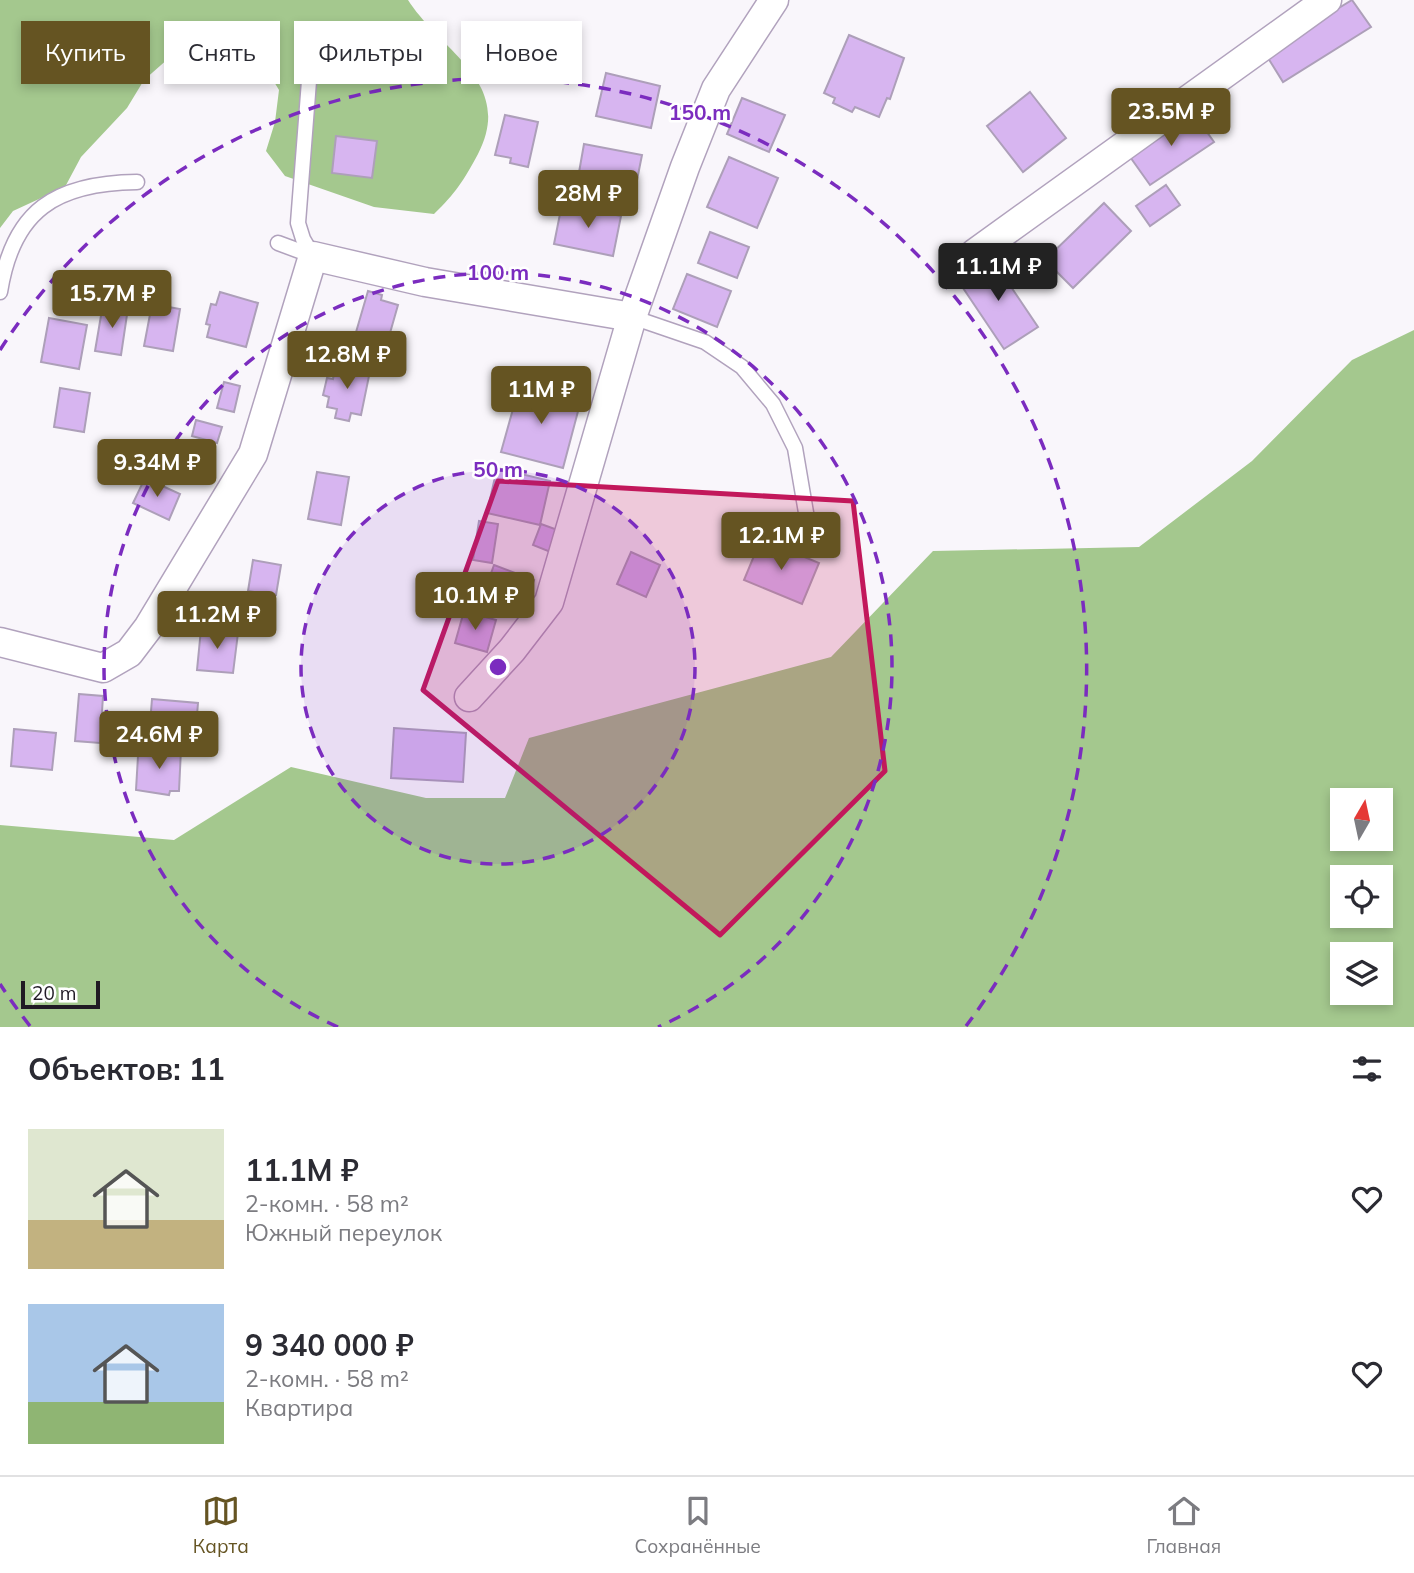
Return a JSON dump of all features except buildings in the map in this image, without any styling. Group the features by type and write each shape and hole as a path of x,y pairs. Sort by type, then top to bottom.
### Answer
{"street":[{"path":"469,697 512,650 549,602 632,317 716,89 774,0"},
{"path":"975,253 1327,0"},
{"path":"0,642 103,668 129,653 148,628 253,454 313,256 425,282 632,317"}],"lane":[{"path":"309,84 298,223 313,256"},
{"path":"0,292 5,261 17,233 32,213 96,184 137,182"},
{"path":"278,243 313,256"},
{"path":"632,317 705,342 742,367 773,404 795,447 810,536"}],"highlighted area":[{"path":"498,481 853,501 885,771 720,935 423,690"}],"green space":[{"path":"0,0 408,0 424,21 294,21 294,84 447,84 447,45 461,60 461,84 479,84 487,107 487,129 478,154 448,200 434,214 374,207 285,176 266,151 275,122 279,90 275,84 280,84 280,21 164,21 164,62 150,75 150,21 21,21 21,84 142,84 127,108 81,157 65,187 13,211 0,228"},
{"path":"1414,330 1414,1027 0,1027 0,825 174,840 291,767 426,798 505,798 529,738 831,657 933,551 1139,547 1252,461 1352,360"}]}
